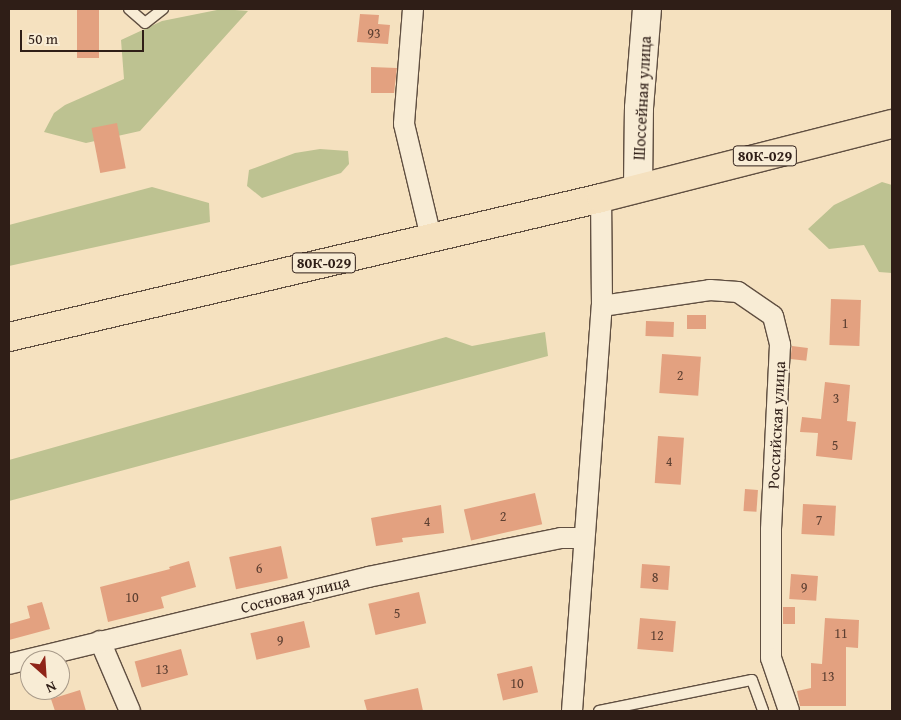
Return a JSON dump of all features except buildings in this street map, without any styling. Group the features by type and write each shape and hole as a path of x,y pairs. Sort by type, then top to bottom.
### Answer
{"main road":[{"name":"80К-029","path":"9,337 600,198 892,124"}],"street":[{"path":"413,9 404,124 431,237"},
{"name":"Шоссейная улица","path":"638,188 639,108 647,9"},
{"path":"572,711 602,306 600,198"},
{"name":"Российская улица","path":"602,306 710,290 738,292 773,316 780,345 771,530 771,658 789,711"},
{"name":"Сосновая улица","path":"9,664 368,577 561,538 584,538"},
{"path":"100,641 130,711"}],"lane":[{"path":"129,9 145,23 163,9"},
{"path":"599,711 752,680 764,711"}],"green space":[{"path":"222,9 248,11 140,131 86,143 44,132 54,113 65,105 124,79 121,40 162,21"},
{"path":"320,149 348,151 349,164 341,173 262,198 247,186 249,170 295,153"},
{"path":"882,182 892,185 892,273 879,272 864,245 829,249 808,229 834,205"},
{"path":"152,187 209,203 210,222 9,266 9,225"},
{"path":"545,332 548,356 9,501 9,460 446,337 472,346"}]}
